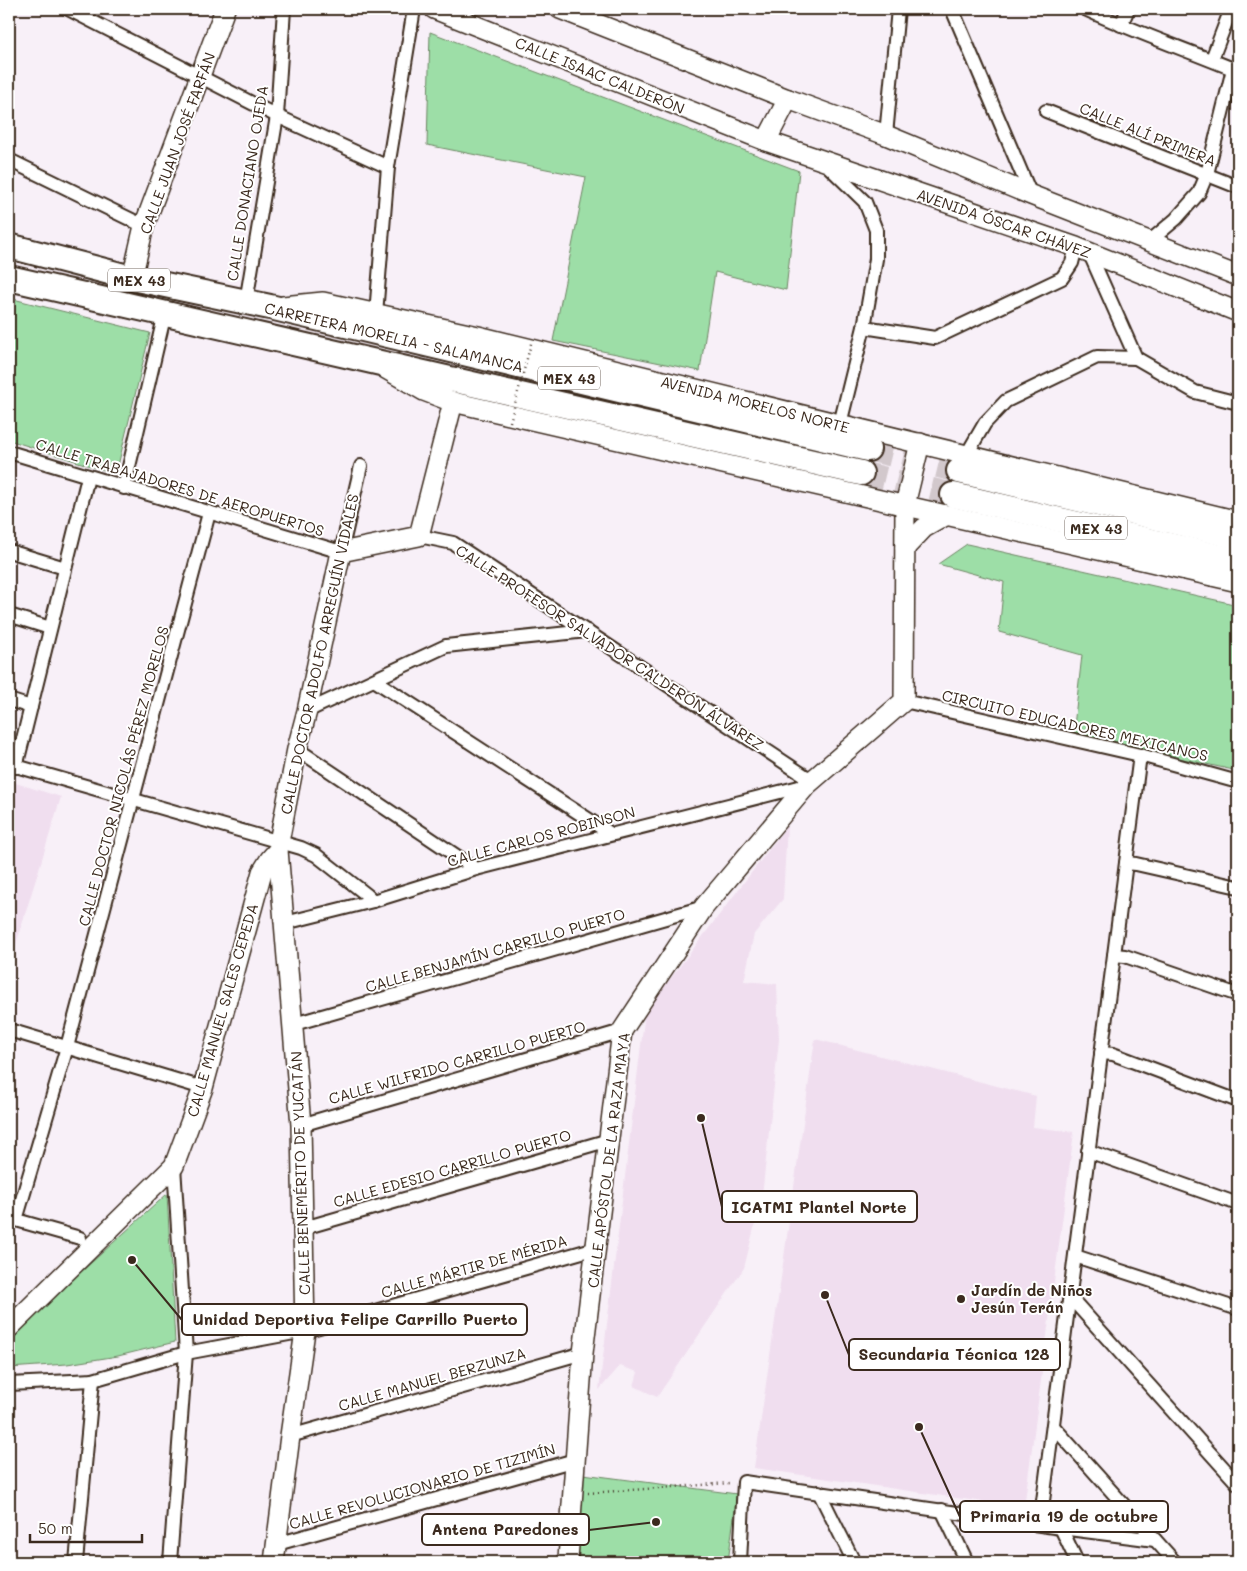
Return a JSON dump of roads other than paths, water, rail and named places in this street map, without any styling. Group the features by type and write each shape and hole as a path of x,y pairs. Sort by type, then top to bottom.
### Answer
{"highway":[{"name":"CARRETERA MORELIA - SALAMANCA","path":"9,246 132,278 270,307 868,449"},
{"name":"CARRETERA MORELIA - SALAMANCA","path":"9,278 861,473"},
{"name":"MEX 43","path":"963,462 1238,537"},
{"name":"MEX 43","path":"950,505 1238,561"}],"street":[{"path":"68,9 277,116 388,167"},
{"name":"CALLE JUAN JOSÉ FARFÁN","path":"132,278 144,226 226,9"},
{"name":"CALLE DONACIANO OJEDA","path":"246,302 277,116 284,9"},
{"path":"376,314 388,167 414,9"},
{"name":"CALLE ISAAC CALDERÓN","path":"434,9 766,141"},
{"path":"560,9 788,99 886,135 1031,195 1238,276"},
{"path":"886,135 898,9"},
{"path":"952,9 1031,195"},
{"path":"1085,9 1236,70 1208,174 1200,193 1176,219 1150,241"},
{"path":"1121,25 1128,9"},
{"path":"1212,59 1231,9"},
{"path":"766,141 788,99"},
{"name":"CALLE ALÍ PRIMERA","path":"1046,111 1238,187"},
{"name":"AVENIDA ÓSCAR CHÁVEZ","path":"766,141 1083,250 1238,312"},
{"path":"9,160 144,226"},
{"path":"824,162 865,202 876,230 876,259 864,327 840,424"},
{"path":"864,327 935,338 1062,278 1083,250 1136,358"},
{"name":"AVENIDA MORELOS NORTE","path":"270,307 322,302 478,336 920,443 963,462 1238,521"},
{"path":"124,488 165,313"},
{"path":"963,462 985,423 1006,401 1097,358 1136,358 1194,392 1238,403"},
{"path":"369,359 424,391 453,402 905,505 950,505 1238,582"},
{"path":"419,536 453,402"},
{"path":"904,701 905,505 920,443"},
{"name":"CALLE TRABAJADORES DE AEROPUERTOS","path":"9,452 341,552"},
{"name":"CALLE DOCTOR ADOLFO ARREGUÍN VIDALES","path":"279,846 297,749 307,712 361,466"},
{"path":"88,477 31,707 12,766 133,800 279,846 302,848 316,855 367,894 373,901"},
{"path":"905,548 950,505"},
{"name":"CALLE DOCTOR NICOLÁS PÉREZ MORELOS","path":"12,1219 67,1047 209,513"},
{"name":"CALLE PROFESOR SALVADOR CALDERÓN ÁLVAREZ","path":"341,552 419,536 453,543 805,776 811,782"},
{"path":"9,551 65,568"},
{"path":"9,615 50,628"},
{"path":"307,712 446,646 587,631"},
{"path":"374,680 611,834"},
{"path":"9,700 31,707"},
{"name":"CIRCUITO EDUCADORES MEXICANOS","path":"904,701 1140,755 1238,782"},
{"name":"CALLE APÓSTOL DE LA RAZA MAYA","path":"564,1561 572,1495 584,1353 622,1031 704,907 811,782 904,701"},
{"path":"297,749 476,869"},
{"path":"1040,1524 1140,755"},
{"name":"CALLE CARLOS ROBINSON","path":"285,923 373,901 476,869 811,782"},
{"name":"CALLE BENEMÉRITO DE YUCATÁN","path":"276,1553 305,1331 301,1125 279,846"},
{"name":"CALLE MANUEL SALES CEPEDA","path":"170,1562 186,1353 174,1166 203,1088 262,872 279,846"},
{"path":"1126,863 1238,887"},
{"name":"CALLE BENJAMÍN CARRILLO PUERTO","path":"294,1024 704,907"},
{"path":"1114,955 1125,956 1238,995"},
{"path":"9,1030 203,1088"},
{"name":"CALLE WILFRIDO CARRILLO PUERTO","path":"301,1125 622,1031"},
{"path":"1101,1053 1113,1054 1238,1101"},
{"name":"CALLE EDESIO CARRILLO PUERTO","path":"304,1228 610,1140"},
{"path":"1088,1151 1238,1204"},
{"path":"9,1328 174,1166"},
{"path":"12,1219 80,1238"},
{"name":"CALLE MÁRTIR DE MÉRIDA","path":"9,1384 93,1380 186,1353 305,1331 596,1248"},
{"path":"1075,1256 1233,1307 1238,1319"},
{"path":"1070,1297 1238,1484"},
{"name":"CALLE MANUEL BERZUNZA","path":"290,1436 584,1353"},
{"path":"76,1562 93,1380"},
{"path":"1053,1426 1175,1562"},
{"name":"CALLE REVOLUCIONARIO DE TIZIMÍN","path":"276,1553 575,1460"},
{"path":"740,1562 744,1482 1155,1540"},
{"path":"819,1492 854,1562"},
{"path":"942,1510 967,1562"},
{"path":"1060,1528 1077,1562"}],"tunnel":[{"path":"868,449 959,471"},
{"path":"861,473 953,495"}],"place":[{"name":"ICATMI Plantel Norte","path":"701,1118"},
{"name":"Unidad Deportiva Felipe Carrillo Puerto","path":"132,1260"},
{"name":"Secundaria Técnica 128","path":"825,1295"},
{"name":"Jardín de Niños Jesún Terán","path":"961,1299"},
{"name":"Primaria 19 de octubre","path":"919,1427"},
{"name":"Antena Paredones","path":"656,1522"}]}
